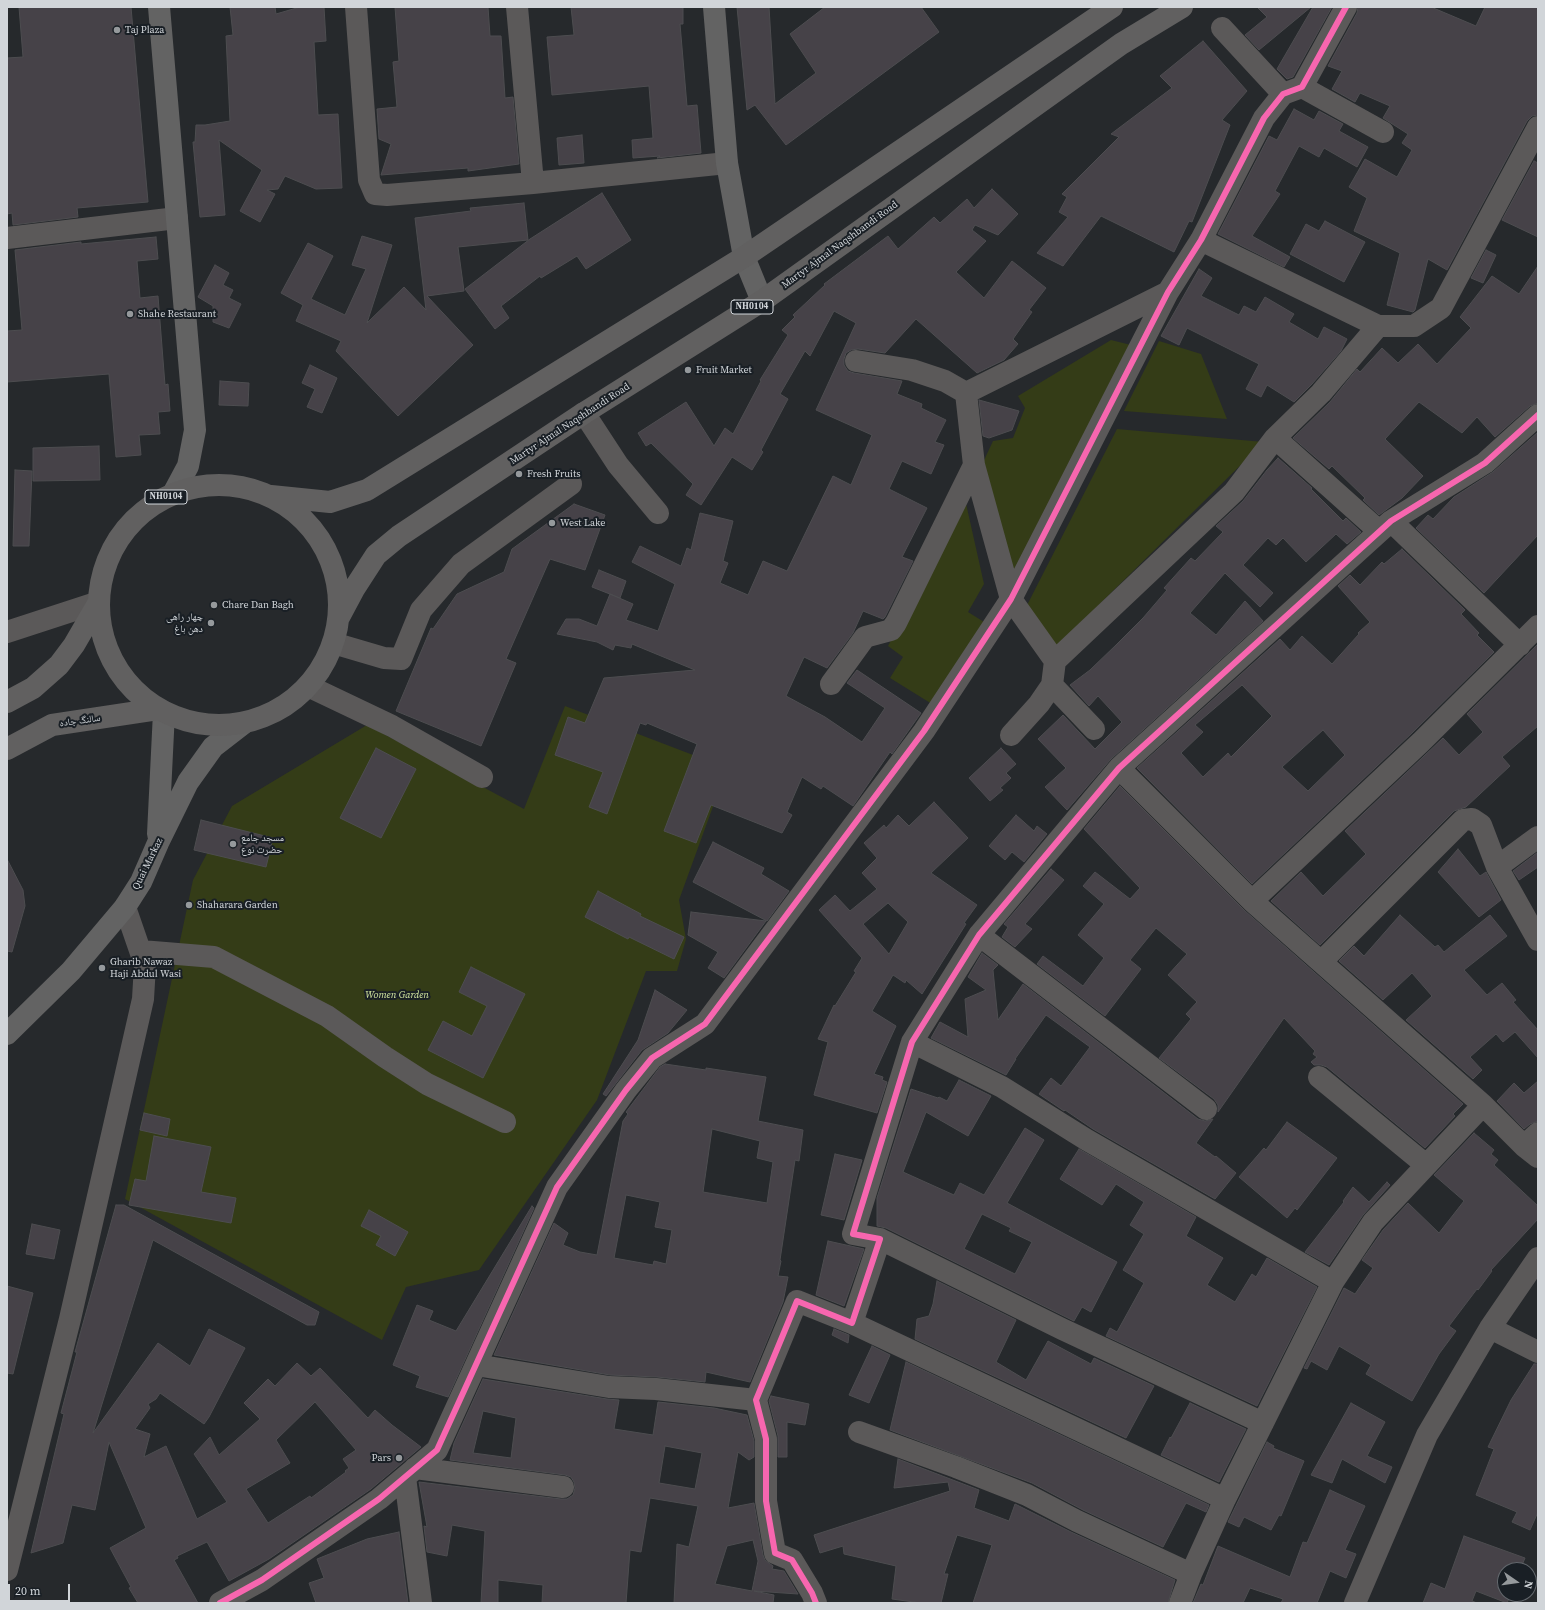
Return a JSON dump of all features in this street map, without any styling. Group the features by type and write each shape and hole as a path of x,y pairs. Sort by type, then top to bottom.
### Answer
{"highway":[{"name":"NH0104","path":"271,496 330,502 367,490 744,257 1094,13 1112,7"},
{"name":"Martyr Ajmal Naqshbandi Road","path":"338,619 354,589 376,555 399,536 584,413 762,301 1121,44 1182,7"},
{"name":"NH0104","path":"222,484 247,487 271,496 296,513 310,526 324,546 334,569 339,594 338,619 333,643 322,666 308,686 289,702 273,712 244,723 217,725 190,722 161,710 138,694 121,674 112,658 101,627 99,602 102,579 109,557 120,537 134,519 152,505 172,494 197,486 222,484"},
{"name":"NH0104","path":"7,702 33,688 59,665 74,645 99,602"},
{"name":"سالنگ جاده","path":"7,749 52,725 161,710"}],"main road":[{"path":"159,7 195,430 188,466 172,494"},
{"path":"714,7 727,163 744,257 762,301"},
{"path":"158,843 161,710"},
{"name":"Quai Markaz","path":"7,1034 71,971 125,907 141,882 158,843 188,782 213,747 244,723"}],"street":[{"path":"356,7 370,180 375,194 386,196 533,183 727,163"},
{"path":"517,7 533,183"},
{"path":"220,1603 262,1580 379,1499 436,1450 557,1187 626,1090 652,1058 705,1024 924,731 1011,599 1168,292 1202,240 1264,118 1292,91 1346,7"},
{"path":"1222,28 1292,91 1383,132"},
{"path":"1202,240 1378,326 1414,326 1441,308 1538,127"},
{"path":"7,238 176,218"},
{"path":"966,394 1168,292"},
{"path":"1010,735 1039,704 1052,685 1055,661 1234,492 1275,438 1321,393 1378,326"},
{"path":"856,361 912,370 945,381 966,394"},
{"path":"966,394 974,465 1011,599 1055,661"},
{"path":"584,413 618,466 658,513"},
{"path":"1263,1423 1062,1330 880,1239 853,1234 912,1042 979,935 1119,768 1385,526 1485,463 1538,416"},
{"path":"1275,438 1385,526 1520,645"},
{"path":"831,684 865,637 891,630 896,623 974,465"},
{"path":"333,643 384,658 401,658 421,610 461,564 571,484"},
{"path":"7,632 99,602"},
{"path":"1252,901 1420,742 1538,626"},
{"path":"1052,685 1094,729"},
{"path":"308,686 392,726 482,777"},
{"path":"1119,768 1252,901 1483,1105 1533,1145"},
{"path":"1321,962 1463,820 1472,819 1481,825 1496,867 1538,940"},
{"path":"1496,867 1538,837"},
{"path":"7,1570 57,1369 143,999 145,965 125,907"},
{"path":"979,935 1206,1109"},
{"path":"141,951 214,957 327,1016 385,1057 427,1084 505,1122"},
{"path":"912,1042 1002,1087 1094,1144 1332,1282"},
{"path":"1319,1077 1426,1165"},
{"path":"1180,1603 1191,1574 1225,1499 1332,1282 1373,1222 1483,1105"},
{"path":"852,1323 880,1239"},
{"path":"1355,1603 1427,1435 1490,1328 1538,1258"},
{"path":"816,1603 812,1593 792,1560 775,1553 766,1501 766,1439 756,1400 797,1300 852,1323 1225,1499"},
{"path":"1490,1328 1538,1352"},
{"path":"476,1365 609,1387 656,1389 756,1400"},
{"path":"859,1432 956,1467 1027,1495 1076,1521 1191,1574"},
{"path":"410,1473 563,1487"},
{"path":"410,1473 421,1603"}],"green space":[{"path":"1111,340 1131,345 1007,585 980,469 993,441 1013,438 1025,408 1018,396"},
{"path":"1159,341 1201,354 1227,419 1124,411"},
{"path":"1117,429 1264,442 1051,652 1023,613"},
{"path":"965,499 984,584 968,612 984,622 932,704 890,678 903,657 888,646"},
{"name":"Women Garden","path":"565,706 727,768 679,900 686,939 677,971 646,971 597,1100 479,1270 406,1287 382,1340 125,1199 193,880 232,806 367,725 524,809"}],"building":[{"path":"19,7 131,7 148,202 77,208 78,217 13,225 12,213 7,214 7,58 23,57"},
{"path":"230,7 275,7 276,14 300,7 324,7 326,41 314,42 318,115 338,114 342,188 316,189 285,176 278,189 267,190 275,194 260,222 240,211 262,170 219,140 225,215 200,217 193,142 195,142 196,125 230,121 226,36 233,35"},
{"path":"395,7 488,7 490,36 501,36 505,98 513,97 519,164 468,171 468,168 381,175 391,144 379,139 377,109 397,107 393,62 399,61"},
{"path":"571,7 683,7 683,24 680,24 687,106 697,105 701,153 657,158 660,156 633,158 632,140 653,138 649,86 552,95 547,37 574,35"},
{"path":"737,7 769,7 775,104 816,73 790,34 825,7 921,7 939,32 786,145 755,105 747,110"},
{"path":"1257,7 1311,7 1259,50 1245,35 1267,17"},
{"path":"1313,7 1332,7 1293,77 1287,79 1277,69"},
{"path":"1358,7 1431,7 1476,26 1485,7 1538,7 1538,115 1532,116 1527,121 1447,270 1428,259 1415,310 1413,312 1387,305 1400,253 1354,231 1367,198 1349,187 1365,159 1397,177 1412,150 1402,143 1408,134 1383,118 1390,106 1360,93 1355,102 1332,89 1342,71 1328,66 1357,13"},
{"path":"1203,41 1247,91 1222,120 1230,125 1192,222 1189,221 1174,252 1101,216 1063,266 1037,253 1068,217 1059,212 1067,197 1062,194 1119,137 1111,134 1172,88 1160,76"},
{"path":"1294,109 1314,120 1319,111 1343,124 1339,131 1368,147 1357,167 1324,148 1319,157 1299,146 1275,191 1280,194 1252,236 1290,257 1284,267 1218,234 1269,136 1277,140"},
{"path":"582,135 584,163 559,165 557,138"},
{"path":"1534,161 1538,163 1538,237 1502,220"},
{"path":"992,189 1018,214 998,235 975,225 972,230 986,241 956,272 984,298 1012,261 1046,288 1029,310 1032,312 1013,339 1018,344 1004,360 977,373 916,319 885,353 858,349 851,350 846,353 844,365 848,371 902,381 897,394 922,404 921,408 946,420 935,442 944,445 931,474 902,461 889,489 927,508 902,557 913,561 885,617 883,619 863,611 853,633 827,668 804,657 786,696 825,717 862,742 885,708 847,683 857,670 921,713 892,754 890,752 853,806 823,786 821,789 802,777 787,812 792,815 782,833 711,805 696,843 664,831 697,744 647,723 646,725 640,723 607,814 589,807 603,772 555,755 568,717 585,723 604,678 695,670 632,644 631,648 615,645 613,650 597,642 557,634 566,619 579,619 597,626 610,594 633,604 626,620 658,631 675,584 632,562 640,546 681,566 687,548 691,550 700,513 733,521 723,561 728,563 720,583 748,595 763,561 787,571 833,476 851,485 872,435 816,410 856,323 834,311 810,356 805,351 780,394 788,399 761,450 763,452 752,470 732,457 701,505 686,495 693,484 651,443 646,446 638,433 686,402 714,446 725,428 733,434 761,381 760,380 788,335 782,330 795,317 793,315 825,285 824,284 888,236 898,249 934,217 940,223 967,199 974,208"},
{"path":"602,193 631,240 586,269 577,256 541,278 540,276 501,306 509,318 495,329 465,289 530,239"},
{"path":"524,203 528,240 458,247 464,291 427,296 473,345 398,416 336,351 341,341 296,321 303,305 281,293 308,243 333,256 311,299 345,315 366,269 352,265 362,236 392,245 367,323 404,287 426,310 415,218 471,211 470,208"},
{"path":"1325,221 1365,242 1344,282 1290,254 1306,224 1319,231"},
{"path":"156,237 158,259 137,261 140,298 158,296 165,385 168,384 170,411 158,412 160,434 139,435 141,455 116,457 109,374 7,382 7,331 22,330 15,250 81,242 81,244"},
{"path":"1486,250 1496,255 1483,283 1471,278"},
{"path":"215,265 229,273 223,285 233,290 229,298 241,304 229,328 213,322 213,306 198,297"},
{"path":"1538,266 1538,403 1530,406 1495,437 1477,417 1462,433 1419,402 1385,439 1423,476 1402,498 1379,515 1363,500 1365,498 1332,466 1329,469 1293,438 1330,402 1357,369 1360,372 1382,348 1398,363 1418,344 1437,364 1471,328 1460,317 1492,276 1519,294"},
{"path":"1199,269 1212,278 1201,296 1239,315 1244,306 1256,312 1265,297 1294,314 1289,322 1318,339 1324,327 1347,339 1341,351 1294,402 1267,385 1261,397 1246,389 1259,364 1187,328 1179,345 1161,336"},
{"path":"310,365 337,378 322,413 307,407 315,389 302,383"},
{"path":"220,381 249,383 248,406 219,405"},
{"path":"979,400 1019,411 1012,430 989,438 983,436"},
{"path":"1538,432 1538,535 1484,593 1416,528 1428,515 1433,519 1454,497 1493,472"},
{"path":"99,446 100,480 33,481 33,448"},
{"path":"1278,458 1312,488 1311,489 1343,521 1346,518 1361,532 1347,544 1336,534 1306,562 1283,538 1276,545 1268,538 1243,565 1273,593 1260,607 1225,573 1190,613 1216,635 1245,601 1263,621 1111,759 1067,810 1045,787 1066,768 1038,739 1063,715 1095,749 1122,722 1098,696 1089,706 1070,685 1090,670 1143,618 1167,590 1164,588 1191,558 1195,561 1223,532 1216,526 1243,501"},
{"path":"15,470 32,471 29,546 13,546"},
{"path":"574,504 605,515 585,570 550,559 506,659 516,663 481,746 396,711 431,628 433,629 457,594 504,572 512,549"},
{"path":"1402,549 1465,610 1461,614 1479,633 1477,635 1494,652 1412,733 1252,884 1137,768 1280,639 1290,650 1302,636 1332,664 1359,634 1358,633 1370,622 1338,586 1350,575 1360,585 1382,562 1384,564","holes":["1242,685 1272,716 1231,757 1228,753 1203,777 1181,753 1203,732 1195,725","1323,730 1345,755 1308,791 1282,767"]},
{"path":"599,570 626,581 620,598 592,587"},
{"path":"1538,644 1538,726 1502,757 1510,766 1466,807 1454,811 1320,945 1271,901 1301,872 1323,896 1366,854 1345,831 1443,738 1459,755 1483,732 1467,714"},
{"path":"376,748 416,769 381,838 340,818"},
{"path":"1001,748 1016,764 1006,773 1011,778 1000,788 1003,790 990,801 969,778"},
{"path":"1120,786 1244,910 1463,1104 1453,1114 1455,1116 1425,1148 1327,1067 1314,1065 1311,1062 1317,1057 1313,1054 1315,1051 1284,1018 1218,1112 1218,1105 1214,1099 1159,1058 1191,1019 1186,1014 1197,1002 1168,975 1187,954 1156,928 1130,960 1141,969 1105,1016 1037,964 1043,956 1083,986 1104,958 1078,935 1104,904 1083,886 1095,872 1130,899 1140,888 1084,829"},
{"path":"934,802 968,838 931,873 977,905 964,923 966,924 922,994 906,980 905,983 893,975 872,1011 896,1026 874,1074 883,1077 882,1080 887,1082 877,1113 814,1095 828,1042 818,1039 834,1005 835,1006 856,972 854,971 862,958 819,910 835,895 850,911 877,889 862,873 877,858 864,843 884,825 886,828 898,815 909,826","holes":["888,903 908,922 889,954 863,924"]},
{"path":"1016,815 1034,831 1037,826 1047,834 1024,862 1012,852 1005,860 989,846"},
{"name":"مسجد جامع حضرت نوع","path":"201,820 273,838 266,867 194,850"},
{"path":"713,842 764,868 761,874 789,891 767,921 693,882"},
{"path":"1458,849 1480,876 1486,872 1501,900 1479,917 1438,872"},
{"path":"1538,852 1538,867 1519,880 1513,871"},
{"path":"7,859 23,890 25,906 12,952 7,951"},
{"path":"1051,869 1064,880 1025,924 1032,929 1015,947 1002,937 1008,927 1004,924"},
{"path":"598,891 641,914 640,916 684,937 674,959 629,937 628,939 585,917"},
{"path":"691,912 766,921 724,978 708,968 718,952 688,935"},
{"path":"1400,915 1435,947 1438,945 1444,952 1490,915 1507,936 1464,970 1487,995 1502,983 1516,1000 1513,1002 1538,1030 1538,1058 1515,1032 1503,1042 1496,1034 1470,1057 1482,1070 1473,1079 1406,1020 1432,996 1412,973 1383,1000 1339,961 1354,946 1364,956"},
{"path":"982,953 998,965 993,970 998,1020 1023,984 1198,1119 1205,1121 1213,1119 1196,1143 1215,1157 1216,1156 1236,1173 1215,1199 1093,1129 1039,1094 1051,1078 1061,1086 1090,1047 1046,1015 1015,1059 1006,1075 931,1038 940,1022 968,1037 965,999 986,990 968,977"},
{"path":"471,967 525,994 483,1078 428,1050 443,1021 472,1036 487,1006 459,992"},
{"path":"655,990 687,1010 668,1033 642,1050 606,1096 603,1094 638,1040"},
{"path":"665,1064 706,1070 706,1068 766,1077 758,1121 803,1130 799,1161 795,1160 778,1276 788,1277 783,1302 750,1382 706,1372 705,1382 657,1377 610,1375 494,1355 554,1223 568,1233 563,1245 580,1252 597,1255 623,1121 628,1114 626,1112 660,1067","holes":["712,1129 760,1141 757,1158 773,1162 767,1203 703,1192","626,1195 660,1202 655,1227 672,1230 666,1264 654,1261 653,1265 614,1258"]},
{"path":"959,1080 991,1096 968,1136 926,1112 903,1172 954,1195 960,1183 984,1195 1025,1128 1044,1140 1007,1203 1117,1262 1091,1312 1082,1307 1074,1321 886,1228 877,1226 877,1198 911,1089 938,1098 939,1097 947,1101","holes":["982,1214 1011,1228 1009,1231 1032,1242 1015,1274 964,1249"]},
{"path":"1538,1081 1538,1121 1530,1124 1524,1129 1497,1101 1514,1083 1524,1093"},
{"path":"144,1113 170,1119 167,1136 140,1130"},
{"path":"1287,1122 1337,1158 1297,1210 1295,1208 1287,1218 1239,1177 1264,1148 1266,1150"},
{"path":"1474,1133 1494,1150 1491,1154 1498,1160 1494,1165 1538,1206 1538,1219 1491,1270 1492,1271 1478,1290 1477,1289 1449,1326 1456,1331 1439,1354 1412,1401 1366,1374 1371,1365 1339,1346 1327,1370 1311,1361 1307,1369 1304,1368 1344,1288 1355,1294 1373,1268 1362,1260 1383,1230 1408,1203 1439,1233 1464,1201 1434,1175"},
{"path":"154,1136 211,1147 201,1192 236,1198 231,1223 129,1205 135,1179 146,1181"},
{"path":"1079,1149 1196,1217 1186,1236 1223,1258 1207,1285 1235,1302 1252,1274 1256,1277 1267,1258 1317,1287 1257,1406 1106,1336 1110,1328 1117,1332 1144,1283 1123,1270 1144,1234 1130,1225 1144,1202 1116,1184 1102,1205 1060,1179"},
{"path":"835,1154 862,1160 844,1220 821,1215"},
{"path":"1387,1182 1390,1185 1363,1215 1329,1265 1305,1252 1344,1202 1343,1201 1353,1187 1369,1202"},
{"path":"116,1205 124,1205 319,1312 315,1325 307,1325 153,1240 93,1433 158,1343 190,1366 209,1329 245,1348 204,1424 160,1393 156,1399 148,1404 150,1408 135,1429 150,1434 144,1457 166,1446 197,1519 227,1502 194,1454 210,1437 219,1455 260,1419 244,1403 268,1379 275,1386 297,1363 311,1376 320,1368 368,1418 375,1410 421,1447 371,1489 269,1559 229,1581 207,1542 177,1556 178,1558 174,1560 198,1603 138,1603 129,1588 131,1587 110,1548 146,1528 109,1442 95,1510 72,1505 63,1543 31,1553 64,1414 61,1413 77,1352 75,1352","holes":["315,1402 356,1450 343,1459 349,1468 345,1471 346,1472 311,1498 310,1496 268,1523 246,1489 290,1463 276,1440"]},
{"path":"532,1206 534,1208 448,1397 416,1387 420,1376 393,1365 417,1305 433,1311 429,1320 456,1331"},
{"path":"369,1210 408,1232 395,1256 376,1245 381,1236 361,1226"},
{"path":"32,1224 60,1230 54,1259 26,1254"},
{"path":"828,1241 864,1249 844,1306 816,1295"},
{"path":"937,1281 1016,1320 996,1362 1026,1380 1048,1341 1091,1364 1094,1358 1154,1386 1126,1438 915,1339 917,1319 929,1316 933,1304"},
{"path":"7,1286 33,1293 13,1374 7,1373"},
{"path":"834,1329 849,1335 848,1343 832,1335"},
{"path":"872,1346 890,1355 869,1403 849,1395"},
{"path":"906,1362 1209,1505 1206,1512 1186,1503 1163,1547 1083,1510 1032,1483 890,1430"},
{"path":"1534,1364 1538,1364 1538,1512 1530,1530 1512,1522 1517,1512 1476,1495 1494,1449 1488,1447 1511,1400"},
{"path":"483,1379 619,1400 614,1429 653,1435 658,1402 714,1408 747,1415 754,1441 754,1457 749,1460 738,1452 728,1508 754,1503 765,1560 773,1566 772,1569 784,1571 798,1594 754,1591 774,1595 773,1603 674,1603 677,1544 689,1547 698,1506 650,1498 641,1552 630,1550 626,1603 542,1603 543,1585 498,1580 498,1603 481,1603 485,1531 452,1525 447,1556 427,1552 424,1526 427,1527 419,1482 567,1499 573,1495 575,1488 574,1482 571,1477 565,1475 450,1460 454,1443","holes":["483,1411 516,1418 511,1458 473,1453","665,1446 702,1453 695,1489 659,1483","753,1540 758,1561 752,1591 715,1584 727,1546"]},
{"path":"771,1396 809,1404 805,1425 787,1422 787,1457 778,1457 778,1436 769,1401"},
{"path":"1190,1403 1246,1429 1219,1482 1161,1455"},
{"path":"1351,1403 1385,1422 1367,1456 1392,1467 1385,1483 1342,1459 1332,1483 1311,1475"},
{"path":"1267,1442 1274,1446 1273,1448 1304,1461 1281,1516 1279,1515 1271,1530 1244,1517 1239,1527 1228,1522"},
{"path":"898,1459 979,1490 974,1508 1009,1521 1015,1504 1071,1532 1175,1580 1168,1603 973,1603 992,1545 957,1535 944,1574 948,1574 941,1603 921,1603 892,1599 896,1566 844,1554 843,1546 820,1553 814,1535 950,1491 948,1482 894,1488"},
{"path":"1330,1490 1365,1506 1345,1550 1356,1554 1346,1578 1330,1571 1317,1603 1281,1603 1283,1599 1250,1588 1243,1603 1193,1603 1201,1584 1203,1585 1218,1546 1290,1577 1303,1542 1307,1543"},
{"path":"399,1532 408,1603 316,1603 309,1583 324,1578 317,1559 367,1539"},
{"path":"1464,1536 1525,1558 1523,1562 1497,1562 1497,1599 1476,1591 1472,1601 1477,1603 1423,1603 1431,1583 1445,1589"}],"cycle path":[{"path":"220,1603 262,1580 379,1499 437,1450 557,1187 626,1090 652,1058 705,1024 924,731 1011,599 1168,292 1201,240 1264,118 1283,94 1302,87 1346,7"},
{"path":"816,1603 812,1593 792,1560 775,1553 766,1501 766,1439 756,1400 797,1301 852,1323 880,1239 853,1234 912,1042 979,935 1119,768 1391,521 1485,463 1538,415"}],"place":[{"name":"Taj Plaza","path":"117,30"},
{"name":"Shahe Restaurant","path":"130,314"},
{"name":"Fruit Market","path":"688,370"},
{"name":"Fresh Fruits","path":"519,474"},
{"name":"West Lake","path":"552,523"},
{"name":"Chare Dan Bagh","path":"214,605"},
{"name":"چهار راهی دهن باغ","path":"211,623"},
{"name":"مسجد جامع حضرت نوع","path":"233,844"},
{"name":"Shaharara Garden","path":"189,905"},
{"name":"Gharib Nawaz Haji Abdul Wasi","path":"102,968"},
{"name":"Pars","path":"399,1458"}]}
